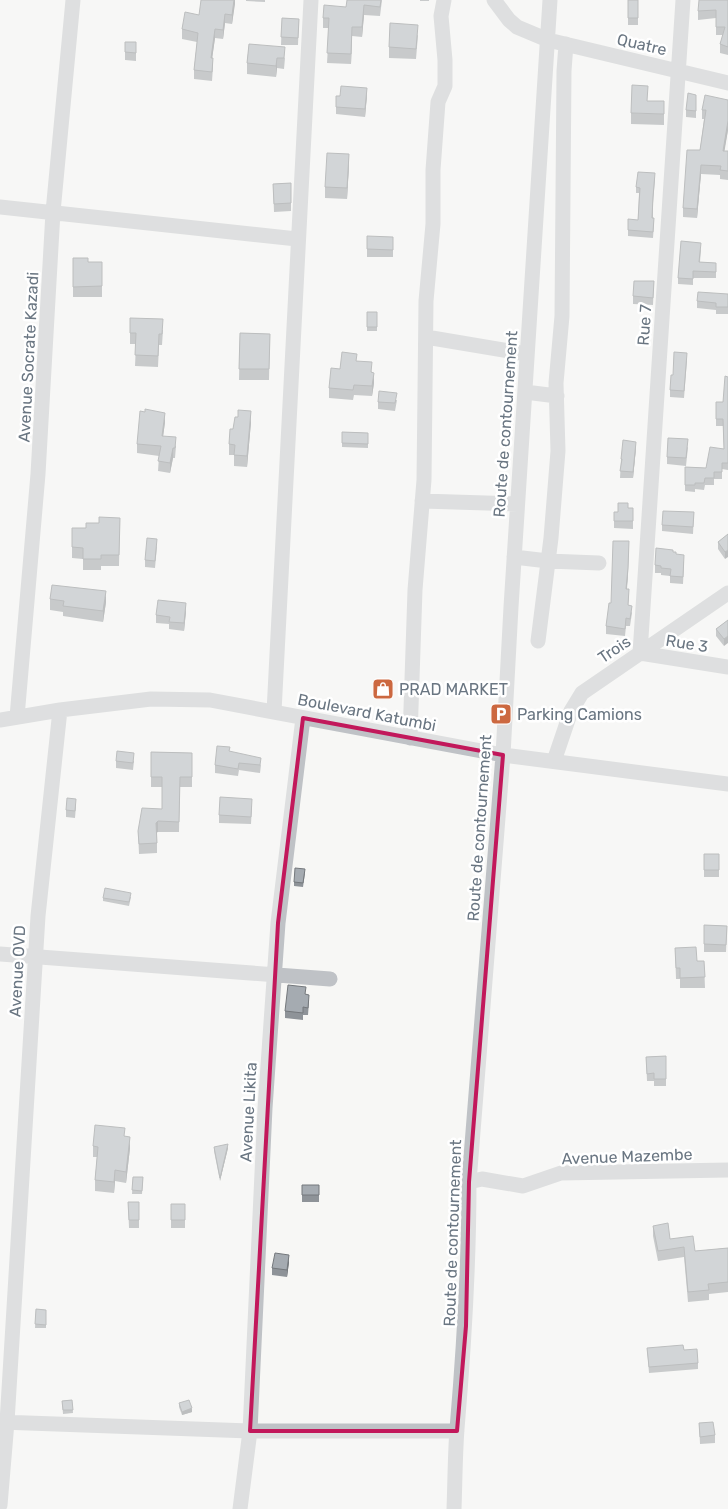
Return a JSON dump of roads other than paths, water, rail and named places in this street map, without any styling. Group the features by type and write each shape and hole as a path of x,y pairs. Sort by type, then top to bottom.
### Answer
{"street":[{"name":"Avenue Socrate Kazadi","path":"17,717 38,474 53,212 73,0"},
{"path":"274,712 297,239 311,0"},
{"path":"410,738 415,590 424,480 426,301 433,224 433,170 438,102 445,86 441,16 444,0"},
{"name":"Quatre","path":"494,0 509,20 517,27 548,40 728,83"},
{"name":"Route de contournement","path":"454,1509 457,1430 466,1326 469,1182 503,755 517,504 550,0"},
{"name":"Rue 7","path":"640,653 683,0"},
{"path":"538,641 548,561 558,451 557,396 562,316 564,72 566,44"},
{"path":"0,207 297,239"},
{"path":"426,338 527,354"},
{"path":"525,392 557,396"},
{"path":"422,501 517,504"},
{"path":"514,557 548,561 598,563"},
{"name":"Trois","path":"554,761 571,711 582,693 728,592"},
{"name":"Rue 3","path":"640,653 728,668"},
{"name":"Boulevard Katumbi","path":"0,720 60,710 151,699 210,700 503,755 728,784"},
{"name":"Avenue OVD","path":"0,1505 38,916 60,710"},
{"name":"Avenue Likita","path":"240,1509 250,1431 265,1108 278,923 303,718"},
{"path":"0,954 330,978"},
{"name":"Avenue Mazembe","path":"469,1182 482,1179 522,1186 561,1173 728,1170"},
{"path":"4,1422 250,1431 457,1430"}],"place":[{"name":"PRAD MARKET","path":"383,689"},
{"name":"Parking Camions","path":"501,714"}]}
